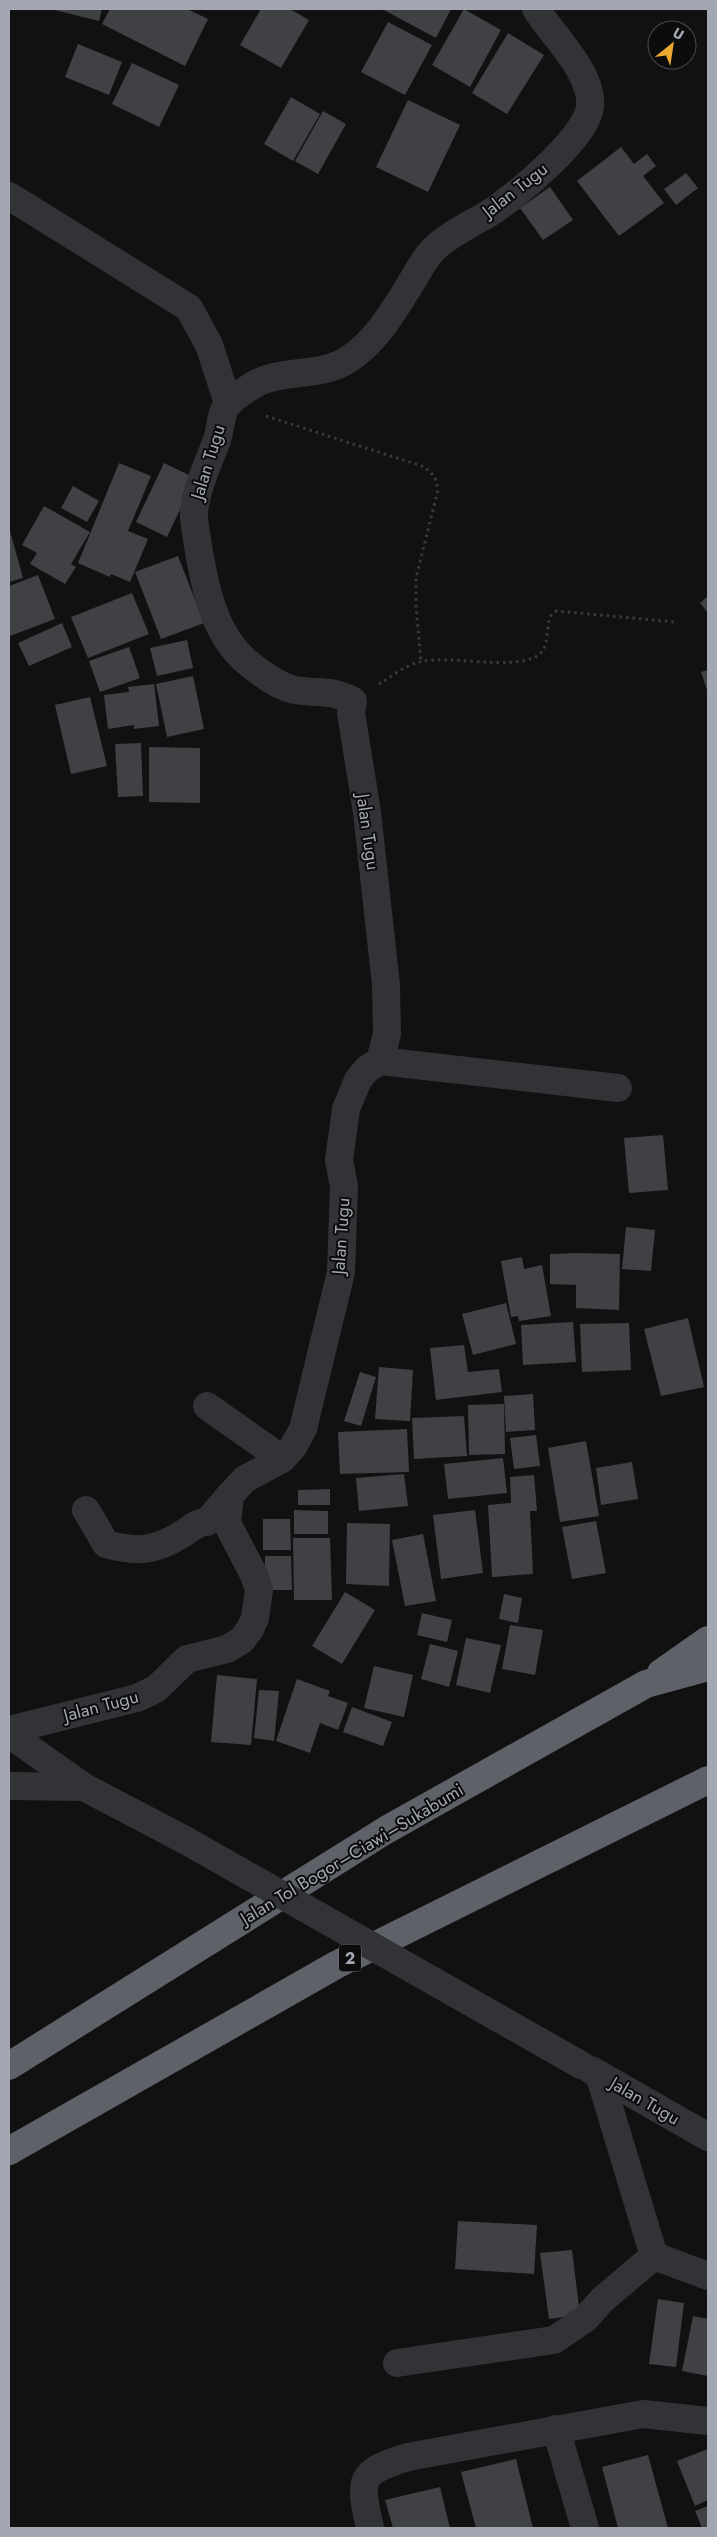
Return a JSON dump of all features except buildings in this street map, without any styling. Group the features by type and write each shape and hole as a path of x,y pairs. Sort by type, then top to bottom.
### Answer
{"highway":[{"path":"646,1684 708,1640"},
{"name":"Jalan Tol Bogor–Ciawi–Sukabumi","path":"9,2066 386,1830 646,1684 708,1667"},
{"name":"2","path":"9,2151 336,1965 706,1782"}],"street":[{"name":"Jalan Tugu","path":"9,1732 137,1698 156,1688 188,1659 227,1649 242,1640 255,1618 259,1590 254,1575 227,1523 230,1495 245,1479 282,1459 293,1447 303,1429 341,1272 344,1186 339,1160 346,1109 358,1080 367,1069 380,1061 387,1034 386,985 367,812 351,712 353,701 339,693 293,690 264,675 236,652 223,633 203,577 193,515 197,491 218,437 223,411 228,403 265,379 313,372 337,366 359,352 380,330 435,247 466,225 489,213 539,173 584,125 590,110 591,93 583,73 536,9"},
{"path":"9,196 190,308 209,345 228,403"},
{"path":"380,1061 618,1088"},
{"path":"208,1406 282,1459"},
{"path":"86,1510 106,1544 130,1550 153,1549 183,1534 199,1522 207,1522 230,1495"},
{"name":"Jalan Tugu","path":"9,1732 84,1787 185,1840 708,2137"},
{"name":"Jalan Tugu","path":"9,1786 84,1787"},
{"path":"590,2070 654,2256"},
{"path":"654,2256 708,2276"},
{"path":"397,2363 554,2340 585,2319 602,2300 654,2256"},
{"path":"370,2528 363,2496 364,2484 369,2473 380,2465 408,2457 643,2414 708,2421"},
{"path":"556,2429 584,2528"}],"path":[{"path":"228,403 425,467 435,477 438,490 416,578 416,607 422,661"},
{"path":"353,701 395,674 422,661 512,661 534,658 545,646 550,618 557,611 675,622"}]}
